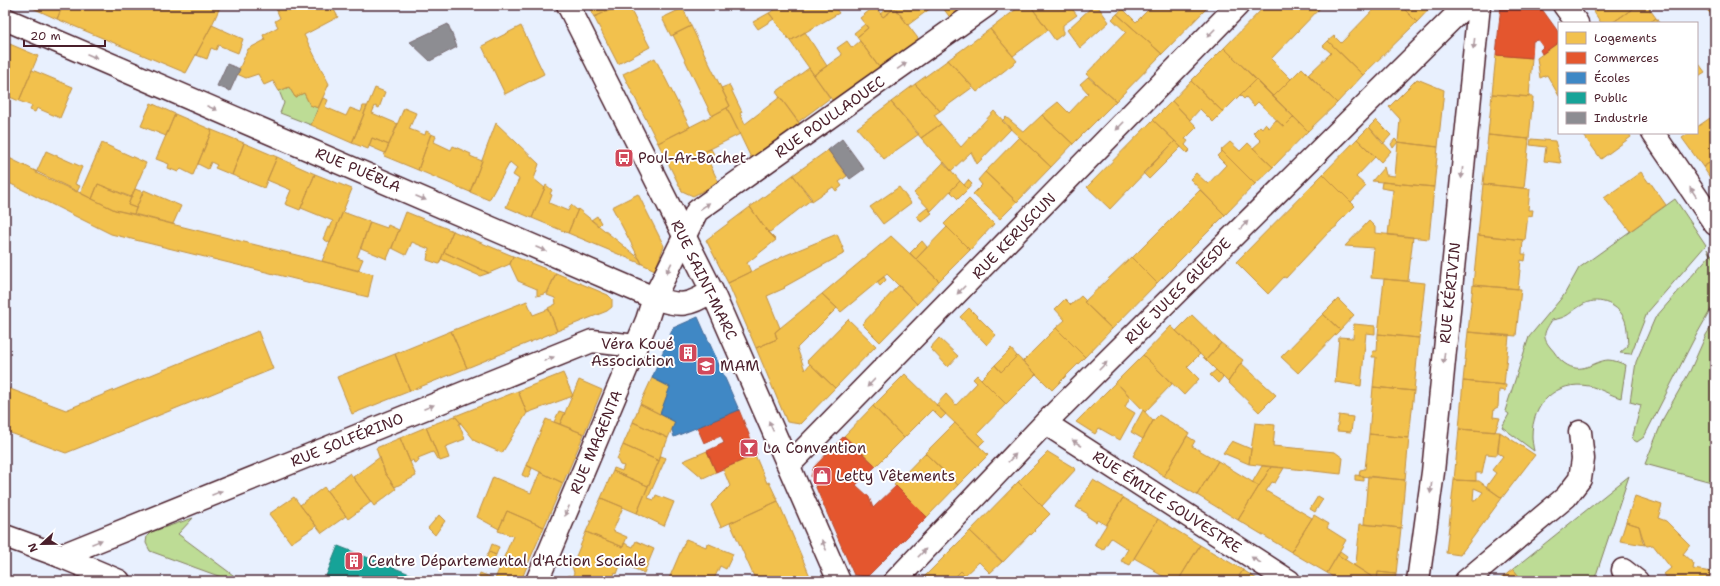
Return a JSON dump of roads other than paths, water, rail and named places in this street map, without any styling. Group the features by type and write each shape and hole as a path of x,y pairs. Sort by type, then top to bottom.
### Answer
{"street":[{"name":"RUE SAINT-MARC","path":"568,5 712,291 839,581"},
{"name":"RUE POULLAOUEC","path":"684,238 697,211 987,5"},
{"name":"RUE KERUSCUN","path":"789,465 1238,5"},
{"name":"RUE JULES GUESDE","path":"895,581 1045,423 1466,5"},
{"name":"RUE KÉRIVIN","path":"1418,581 1433,472 1479,5"},
{"path":"1564,5 1576,22"},
{"name":"RUE PUÉBLA","path":"5,19 654,298 669,303 689,304 712,291"},
{"path":"1654,134 1715,224"},
{"name":"RUE MAGENTA","path":"537,581 647,320 654,298 684,238"},
{"name":"RUE SOLFÉRINO","path":"60,556 592,341 636,346"},
{"name":"RUE ÉMILE SOUVESTRE","path":"1045,423 1289,581"},
{"path":"1466,581 1566,497 1580,479 1583,459 1580,432"},
{"path":"6,538 60,556 119,581"}],"place":[{"name":"Poul-Ar-Bachet","path":"624,158"},
{"name":"Véra Koué Association","path":"688,353"},
{"name":"MAM","path":"706,366"},
{"name":"La Convention","path":"749,448"},
{"name":"Letty Vêtements","path":"822,476"},
{"name":"Centre Départemental d'Action Sociale","path":"354,561"}]}
